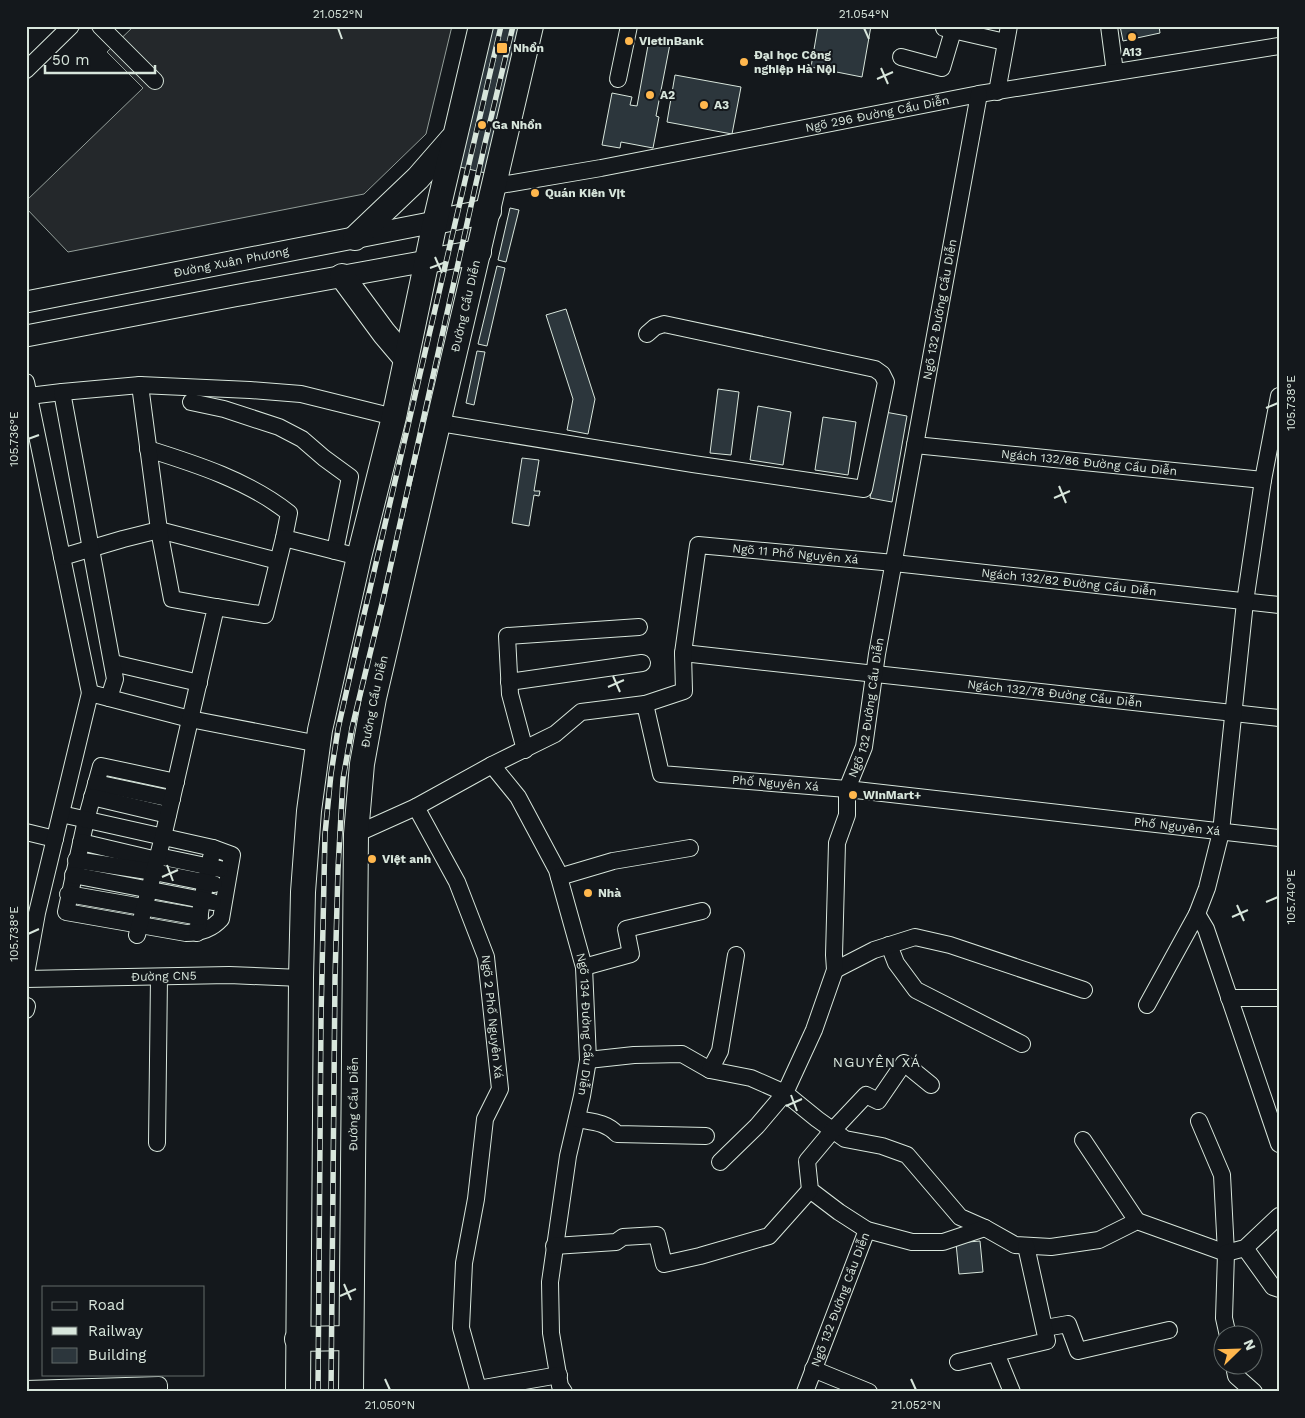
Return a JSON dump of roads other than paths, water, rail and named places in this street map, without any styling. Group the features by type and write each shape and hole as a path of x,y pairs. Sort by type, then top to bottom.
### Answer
{"highway":[{"path":"298,1392 301,978 303,892 309,811 320,730 359,557 394,417 435,222 481,26"},
{"name":"Đường Cầu Diễn","path":"351,1392 356,834 362,764 374,698 440,423 531,26"},
{"path":"355,238 418,178 455,136"},
{"path":"435,222 489,211"},
{"path":"427,261 479,252"},
{"path":"342,276 384,333 406,359"},
{"path":"297,1339 351,1338"}],"main road":[{"name":"Đường Xuân Phương","path":"26,302 435,222"},
{"path":"26,336 427,261"}],"street":[{"path":"26,70 71,26"},
{"path":"100,26 155,82"},
{"path":"618,79 629,26"},
{"path":"1109,26 1115,72"},
{"path":"901,57 942,68 948,28 1007,34 997,92"},
{"name":"Ngõ 296 Đường Cầu Diễn","path":"495,186 601,168 979,94 1279,46"},
{"name":"Ngõ 132 Đường Cầu Diễn","path":"720,1162 757,1126 784,1093 814,1030 835,970 837,843 847,815 847,789 864,747 894,562 979,94"},
{"path":"440,423 864,489 886,382 882,374 875,369 664,324 655,327 647,334"},
{"path":"26,974 37,913 90,693 28,389 62,392 140,385 250,390 301,394 394,417"},
{"path":"140,385 148,449 159,530 172,599 264,615 289,513 278,504 236,481 190,462 148,449"},
{"path":"62,392 115,679 109,698"},
{"path":"1147,1005 1197,914 1221,832 1245,602 1263,480 1279,396"},
{"path":"191,402 224,409 279,427 302,439 350,477 334,551"},
{"name":"Ngách 132/86 Đường Cầu Diễn","path":"915,446 1263,480"},
{"path":"62,557 159,530 278,561"},
{"path":"284,538 359,557"},
{"name":"Ngõ 11 Phố Nguyên Xá","path":"683,653 698,544 894,562"},
{"name":"Ngách 132/82 Đường Cầu Diễn","path":"894,562 1279,605"},
{"path":"139,930 164,837 216,607"},
{"path":"525,750 510,694 507,636 639,627"},
{"path":"356,834 416,807 492,765 555,734 581,712 645,704 684,691 683,653"},
{"name":"Ngách 132/78 Đường Cầu Diễn","path":"683,653 1279,718"},
{"path":"112,663 199,683"},
{"path":"509,682 642,663"},
{"path":"90,693 190,719 319,744"},
{"name":"Phố Nguyên Xá","path":"645,704 661,774 847,789 1279,838"},
{"name":"Ngõ 134 Đường Cầu Diễn","path":"492,765 518,796 557,870 584,967 588,1060 568,1156 550,1282 551,1333 560,1386 564,1392"},
{"path":"176,782 101,766 74,867 66,912 139,930 186,933 199,925"},
{"path":"94,790 172,799"},
{"path":"94,790 168,816"},
{"name":"Ngõ 2 Phố Nguyên Xá","path":"416,807 457,882 486,957 500,1089 485,1120 476,1199 464,1263 460,1328 478,1389 559,1375"},
{"path":"61,814 213,848 232,855 221,919 215,926 199,925 145,907 68,894"},
{"path":"26,832 55,839"},
{"path":"80,842 157,863 228,878"},
{"path":"199,925 202,900 213,848"},
{"path":"559,877 613,861 690,848"},
{"path":"74,867 157,863"},
{"path":"74,867 149,890 224,903"},
{"path":"584,967 631,954 626,930 702,911"},
{"path":"1197,914 1206,929 1279,1144"},
{"path":"835,970 874,950 916,937 950,945 1084,990"},
{"path":"889,946 896,963 916,990 1022,1044"},
{"path":"710,1070 720,1051 736,955"},
{"name":"Đường CN5","path":"26,979 229,975 301,978"},
{"path":"156,1143 159,977"},
{"path":"1229,998 1279,998"},
{"path":"26,1010 27,1006"},
{"path":"588,1060 634,1054 682,1054 710,1070 751,1078 784,1093 845,1139 882,1146 907,1155 960,1217 985,1228 1015,1245 1051,1247 1099,1240 1136,1220"},
{"path":"554,1246 616,1242 623,1237 658,1234 664,1264 700,1256 769,1236 810,1190 807,1161 866,1095 878,1101 904,1063 931,1085"},
{"path":"577,1119 602,1123 611,1127 617,1134 706,1136"},
{"path":"1199,1121 1222,1175 1226,1253 1224,1318 1226,1326"},
{"path":"1082,1140 1136,1220 1226,1253 1245,1248 1279,1216"},
{"name":"Ngõ 132 Đường Cầu Diễn","path":"805,1392 867,1230 810,1190"},
{"path":"867,1230 912,1242 943,1242 985,1228"},
{"path":"1026,1246 1046,1334"},
{"path":"1245,1248 1273,1287 1279,1289"},
{"path":"958,1362 996,1353 1068,1324 1078,1351 1169,1330"},
{"path":"996,1353 1012,1392"},
{"path":"813,1369 869,1392"},
{"path":"1236,1376 1254,1392"},
{"path":"26,1389 159,1385 159,1392"}],"railway":[{"path":"318,1392 321,1018 325,834 331,774 338,729 359,636 501,26"},
{"path":"331,1392 335,978 343,779 352,728 383,600 513,26"}],"place":[{"name":"A13","path":"1132,37"},
{"name":"VietinBank","path":"629,41"},
{"name":"Nhổn","path":"502,48"},
{"name":"Đại học Công nghiệp Hà Nội","path":"744,62"},
{"name":"A2","path":"650,95"},
{"name":"A3","path":"704,105"},
{"name":"Ga Nhổn","path":"482,125"},
{"name":"Quán Kiên Vịt","path":"535,193"},
{"name":"WinMart+","path":"853,795"},
{"name":"Việt anh","path":"372,859"},
{"name":"Nhà","path":"588,893"}],"district":[{"name":"NGUYÊN XÁ","path":"877,1062"}]}
